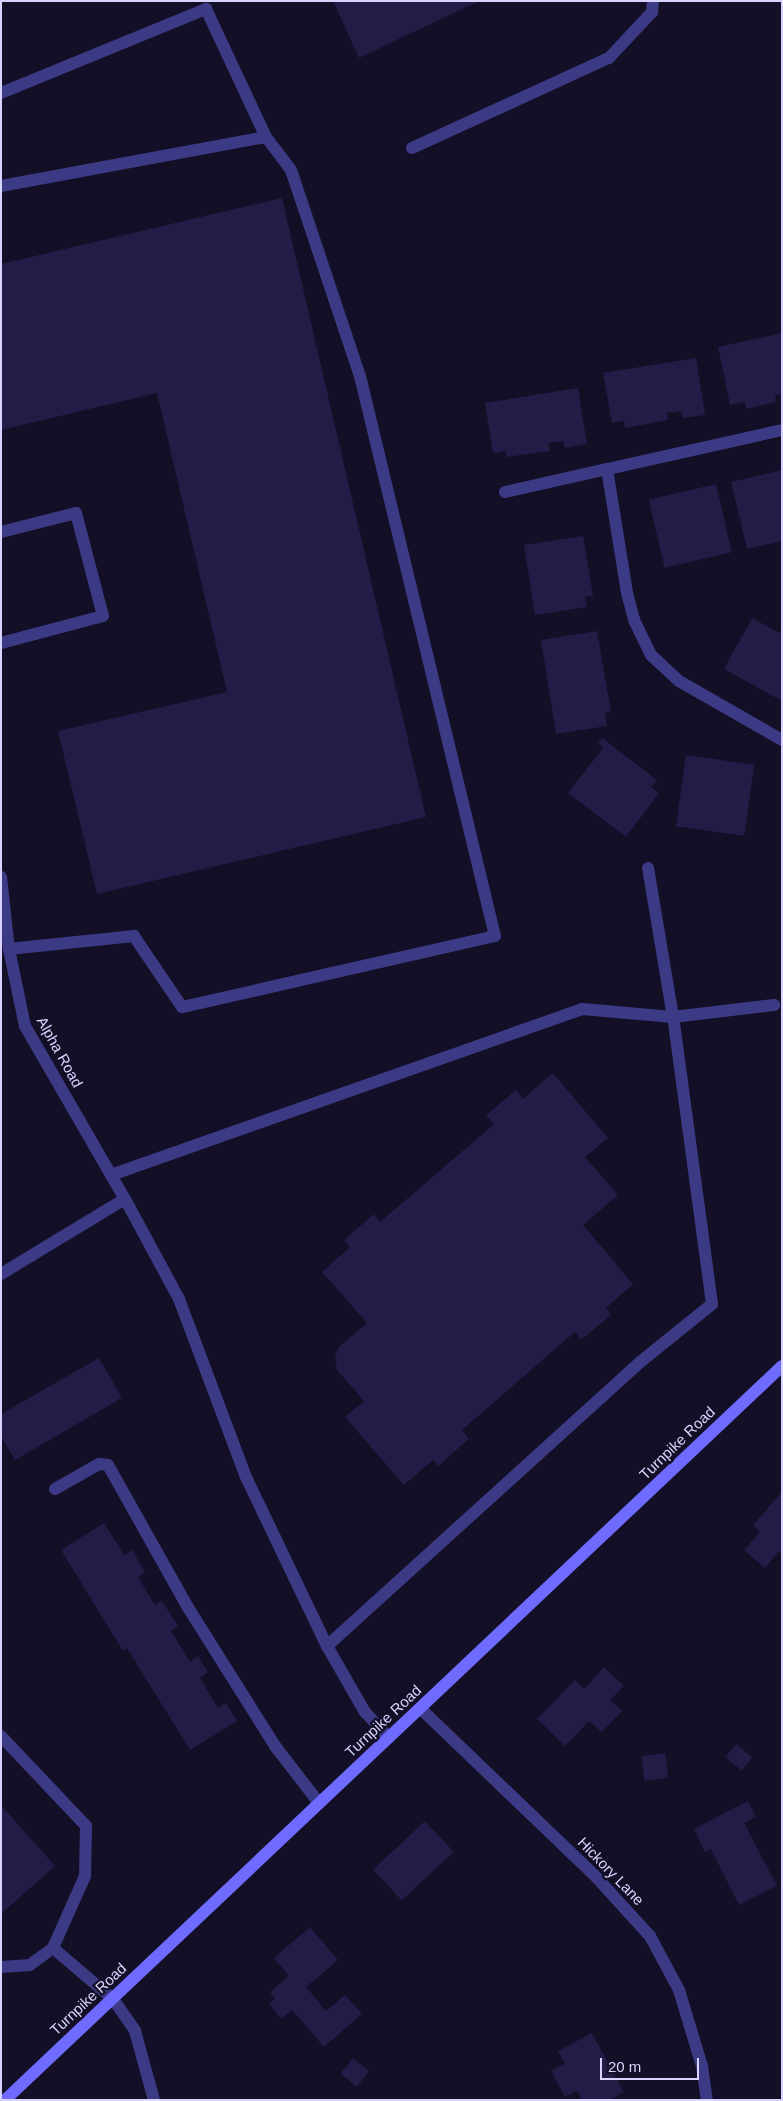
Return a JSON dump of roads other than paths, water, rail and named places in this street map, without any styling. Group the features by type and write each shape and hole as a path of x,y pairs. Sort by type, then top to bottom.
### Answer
{"main road":[{"name":"Turnpike Road","path":"5,2100 782,1366"}],"street":[{"path":"412,148 609,58 652,12 653,1"},
{"path":"1,93 206,9 266,137 291,170 360,376 495,936 182,1007 134,936 9,948"},
{"path":"1,186 266,137"},
{"path":"505,492 782,430"},
{"path":"607,469 627,593 634,620 651,655 679,681 782,740"},
{"path":"1,532 76,513 104,616 1,643"},
{"path":"327,1646 639,1363 712,1304 673,1017 648,868"},
{"name":"Alpha Road","path":"2,880 9,948 25,1026 111,1175 179,1299 245,1475 327,1646 365,1712 388,1738"},
{"path":"111,1175 582,1009 673,1017 774,1005"},
{"path":"1,1274 125,1200"},
{"path":"55,1489 99,1464 108,1465 187,1606 275,1746 319,1803"},
{"name":"Hickory Lane","path":"421,1709 597,1878 650,1936 679,1990 702,2066 707,2100"},
{"path":"1,1736 86,1826 85,1876 53,1948 30,1965 1,1967"},
{"path":"53,1948 113,1999 135,2031 154,2100"}]}
